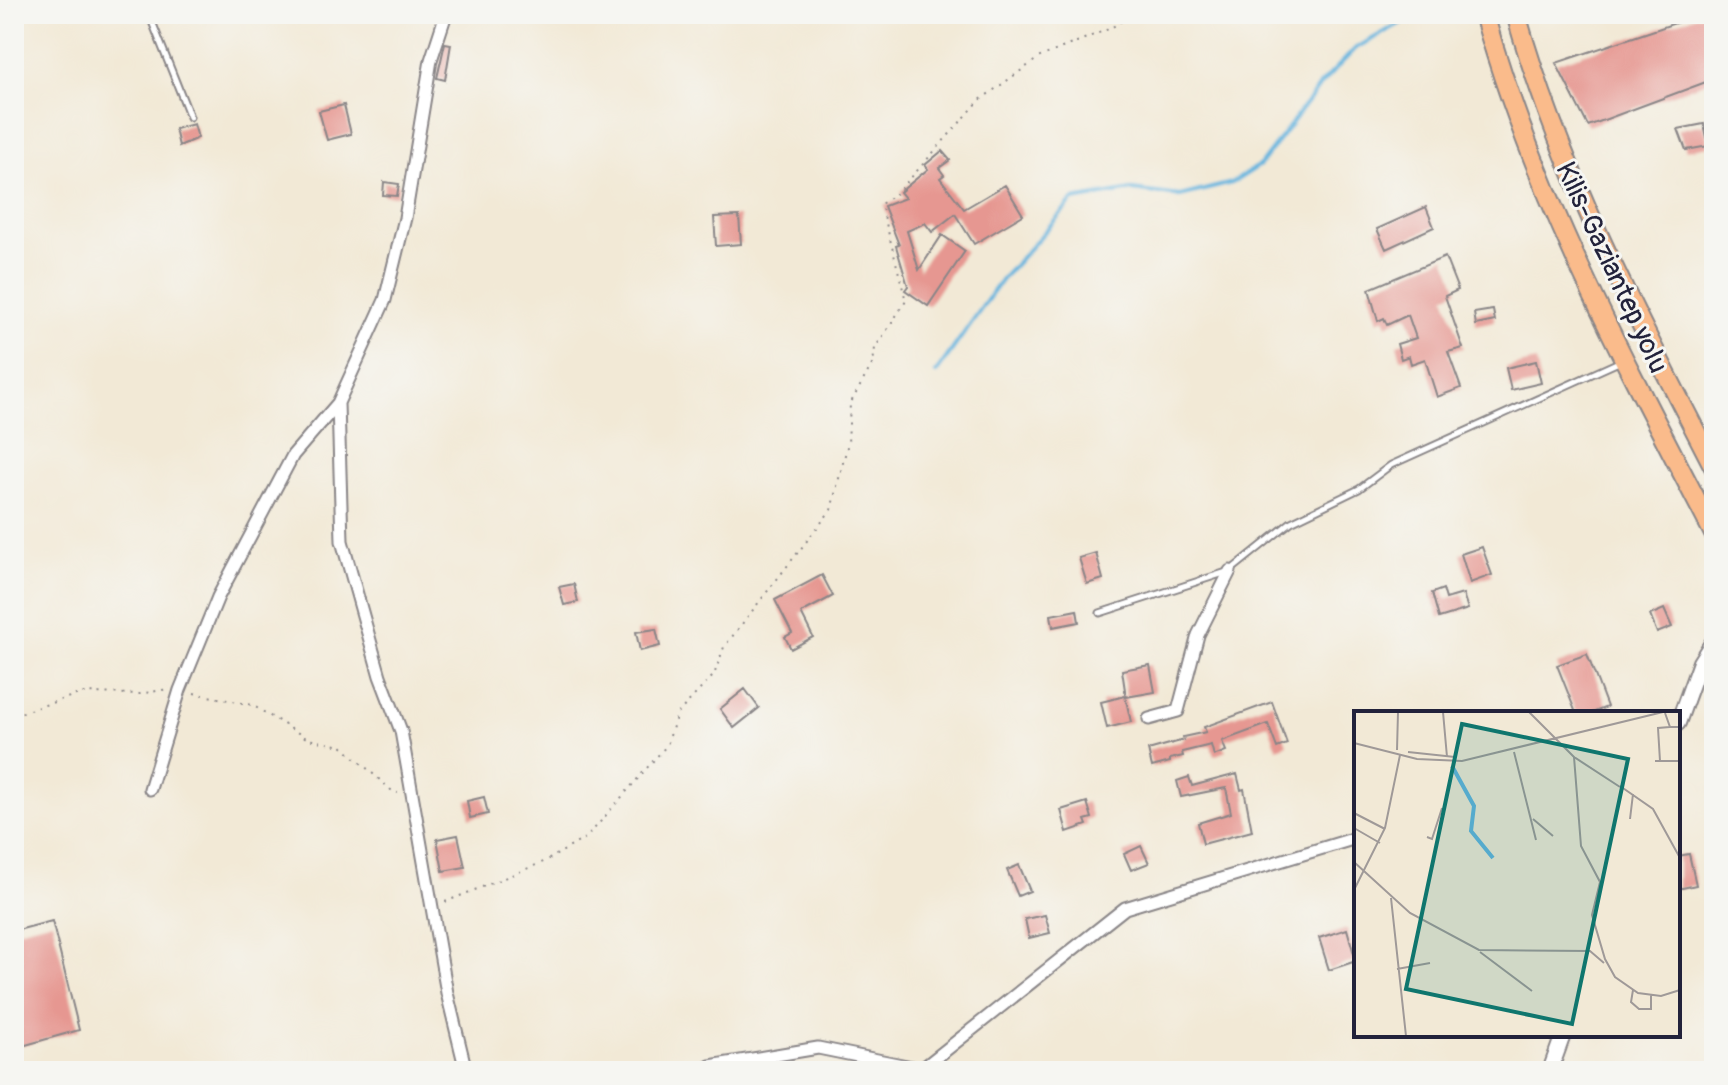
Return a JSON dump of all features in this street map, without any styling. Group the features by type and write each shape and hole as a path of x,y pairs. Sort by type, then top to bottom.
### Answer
{"highway":[{"name":"Kilis-Gaziantep yolu","path":"1484,14 1539,181 1623,360 1714,534"},
{"name":"Kilis-Gaziantep yolu","path":"1516,14 1568,170 1649,342 1714,467"}],"street":[{"path":"150,789 180,690 218,597 293,455 338,403 385,300 405,218 431,60 446,14"},
{"path":"338,403 342,541 380,676 401,731 447,993 466,1071"},
{"path":"1149,719 1178,711 1198,635 1230,571"},
{"path":"1680,717 1700,662 1714,640"},
{"path":"702,1071 710,1066 818,1048 922,1069 1125,908 1354,839"},
{"path":"1543,1071 1556,1037"},
{"path":"1550,1071 1562,1037"}],"lane":[{"path":"149,14 190,117"},
{"path":"1100,613 1230,571 1291,522 1359,489 1391,465 1623,360"}],"path":[{"path":"432,906 467,896 546,861 587,837 667,745 677,714 714,675 724,647 831,510 848,443 850,404 873,363 875,348 906,301 881,204 899,191 980,100 1040,57 1111,28 1132,14"},
{"path":"14,715 82,693 180,690 235,699 252,705 308,739 342,746 391,790 413,797"}],"building":[{"path":"1702,14 1712,14 1714,18 1714,79 1588,126 1556,63"},
{"path":"445,43 451,44 445,80 437,78"},
{"path":"344,105 351,134 327,140 319,111"},
{"path":"194,124 198,138 179,146 175,129"},
{"path":"1704,124 1709,146 1686,150 1678,129"},
{"path":"942,151 950,160 939,168 944,175 940,178 964,209 1005,185 1023,215 974,244 955,214 932,232 925,223 907,231 919,270 942,235 965,251 928,306 905,290 908,286 896,246 899,245 884,206 905,198 900,192 928,169 925,165"},
{"path":"384,182 399,184 397,196 383,195"},
{"path":"1426,207 1434,227 1386,249 1377,229"},
{"path":"739,216 741,244 716,246 714,217"},
{"path":"1445,257 1458,290 1445,296 1463,348 1448,352 1461,388 1437,397 1425,359 1411,364 1409,356 1401,359 1397,344 1416,338 1408,315 1387,325 1384,318 1378,321 1369,289"},
{"path":"1493,310 1495,321 1476,325 1474,313"},
{"path":"1536,361 1541,383 1511,390 1506,368"},
{"path":"1482,547 1492,575 1470,583 1461,554"},
{"path":"1096,553 1103,579 1087,584 1079,558"},
{"path":"822,575 833,596 801,613 813,637 791,649 785,637 792,633 775,600"},
{"path":"574,584 578,602 564,605 559,587"},
{"path":"1443,589 1446,599 1463,594 1468,609 1439,618 1432,593"},
{"path":"1664,609 1672,627 1657,633 1650,615"},
{"path":"1077,610 1079,622 1053,627 1051,615"},
{"path":"656,629 660,646 640,651 636,632"},
{"path":"1587,654 1607,707 1597,711 1575,711 1557,665"},
{"path":"1150,665 1155,692 1126,697 1122,670"},
{"path":"745,689 759,708 734,728 720,709"},
{"path":"1125,696 1131,722 1107,728 1101,702"},
{"path":"1272,702 1287,744 1277,748 1268,724 1222,741 1226,751 1214,756 1211,745 1182,752 1183,756 1152,767 1148,750 1206,732 1204,727"},
{"path":"1237,774 1241,790 1244,789 1252,831 1203,844 1198,823 1231,813 1226,788 1181,797 1177,781 1189,777 1192,786"},
{"path":"484,797 488,814 470,818 467,801"},
{"path":"1087,802 1092,818 1085,820 1087,825 1067,832 1061,810"},
{"path":"458,835 465,867 443,871 437,839"},
{"path":"1141,846 1149,863 1131,870 1124,854"},
{"path":"1689,854 1696,885 1680,889 1680,856"},
{"path":"1019,865 1030,891 1018,896 1007,870"},
{"path":"1045,915 1050,933 1029,938 1025,919"},
{"path":"52,921 79,1030 22,1046 14,1017 14,931"},
{"path":"1347,929 1354,962 1329,970 1319,938"}],"waterway":[{"path":"936,373 1002,279 1073,200 1132,190 1180,196 1232,183 1260,165 1321,84 1356,48 1417,14"}]}
